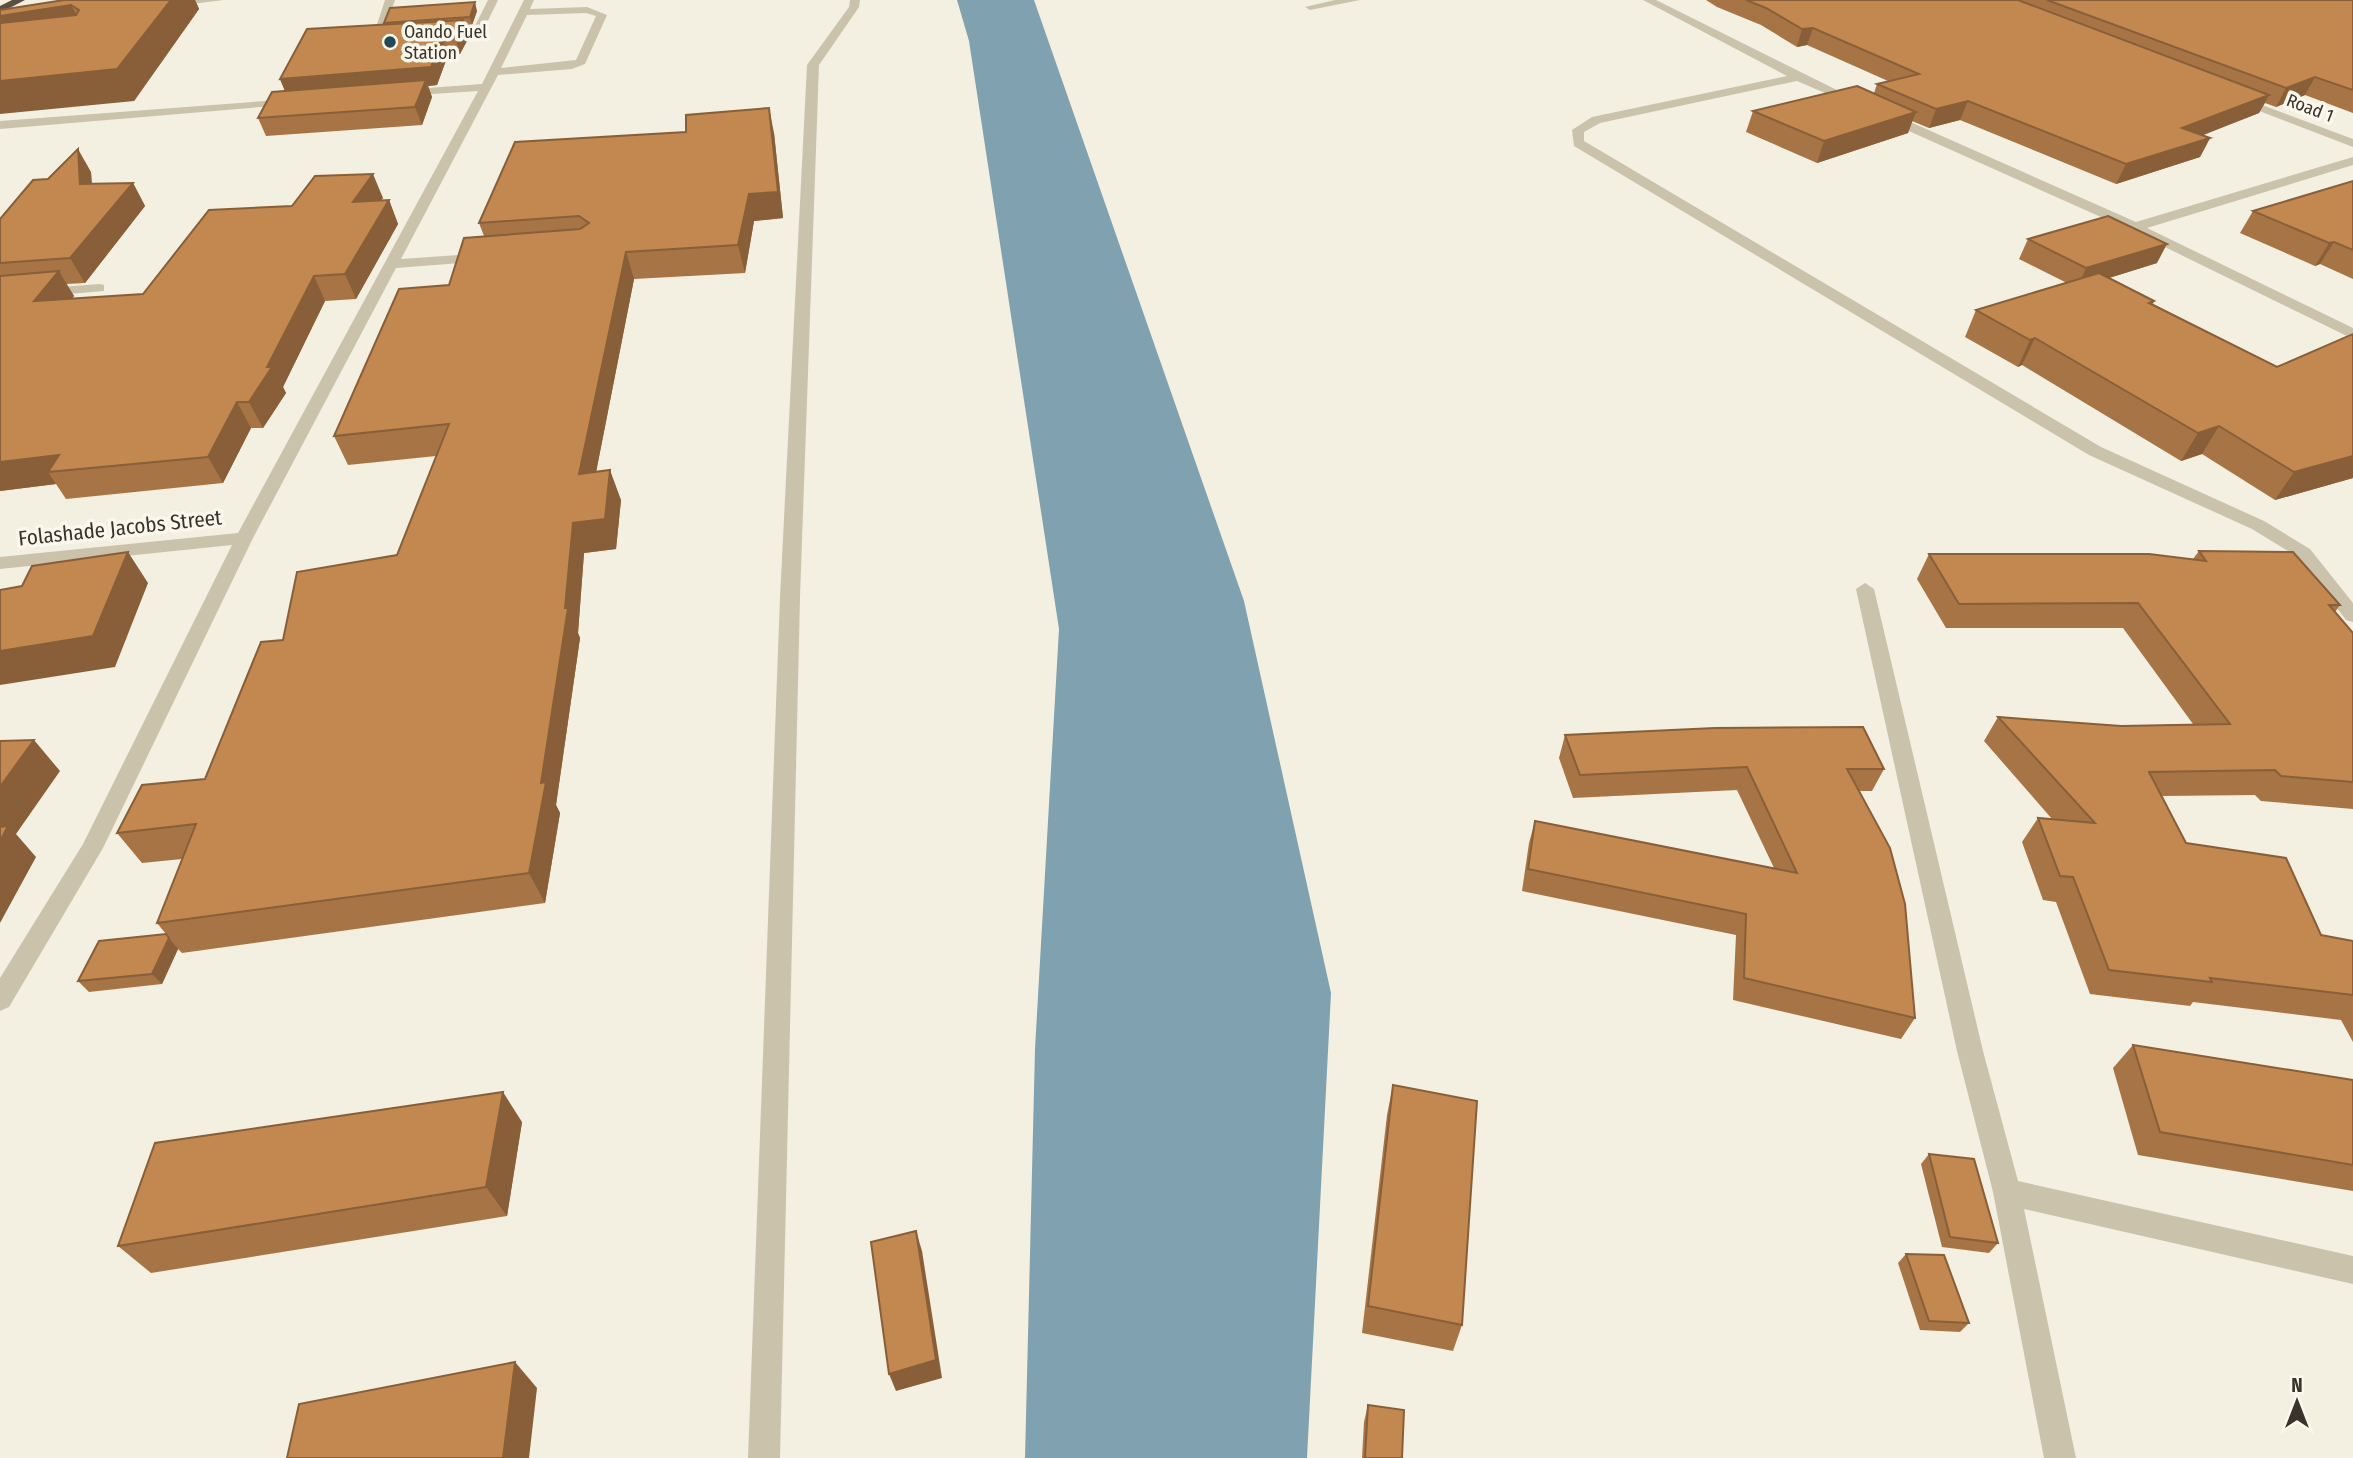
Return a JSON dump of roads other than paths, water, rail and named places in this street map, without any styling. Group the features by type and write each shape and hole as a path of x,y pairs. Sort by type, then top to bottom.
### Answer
{"highway":[{"path":"0,10 20,0"}],"street":[{"path":"150,6 219,0"},
{"path":"390,0 376,38 408,36"},
{"path":"422,35 478,31 493,0"},
{"path":"764,1458 790,597 813,65 854,8 855,0"},
{"path":"1310,7 1354,0"},
{"path":"1648,0 1798,77 2135,227 2353,334"},
{"path":"0,1000 92,848 244,538 490,79 526,6 587,10 602,15 581,62 572,66 490,79 391,94"},
{"path":"1798,77 1596,120 1578,130 1578,143 2095,452 2258,524 2304,552 2353,616"},
{"name":"Road 1","path":"2224,94 2353,143"},
{"path":"0,125 309,100"},
{"path":"2135,227 2353,161"},
{"path":"391,264 496,256"},
{"path":"0,296 99,288"},
{"name":"Folashade Jacobs Street","path":"0,563 244,538"},
{"path":"1865,589 1970,1051 2007,1192 2060,1458"},
{"path":"2007,1192 2353,1270"}],"water":[{"path":"957,0 1034,0 1244,601 1331,993 1307,1458 1025,1458 1035,1049 1059,629 969,41"}],"place":[{"name":"Oando Fuel Station","path":"390,42"}]}
